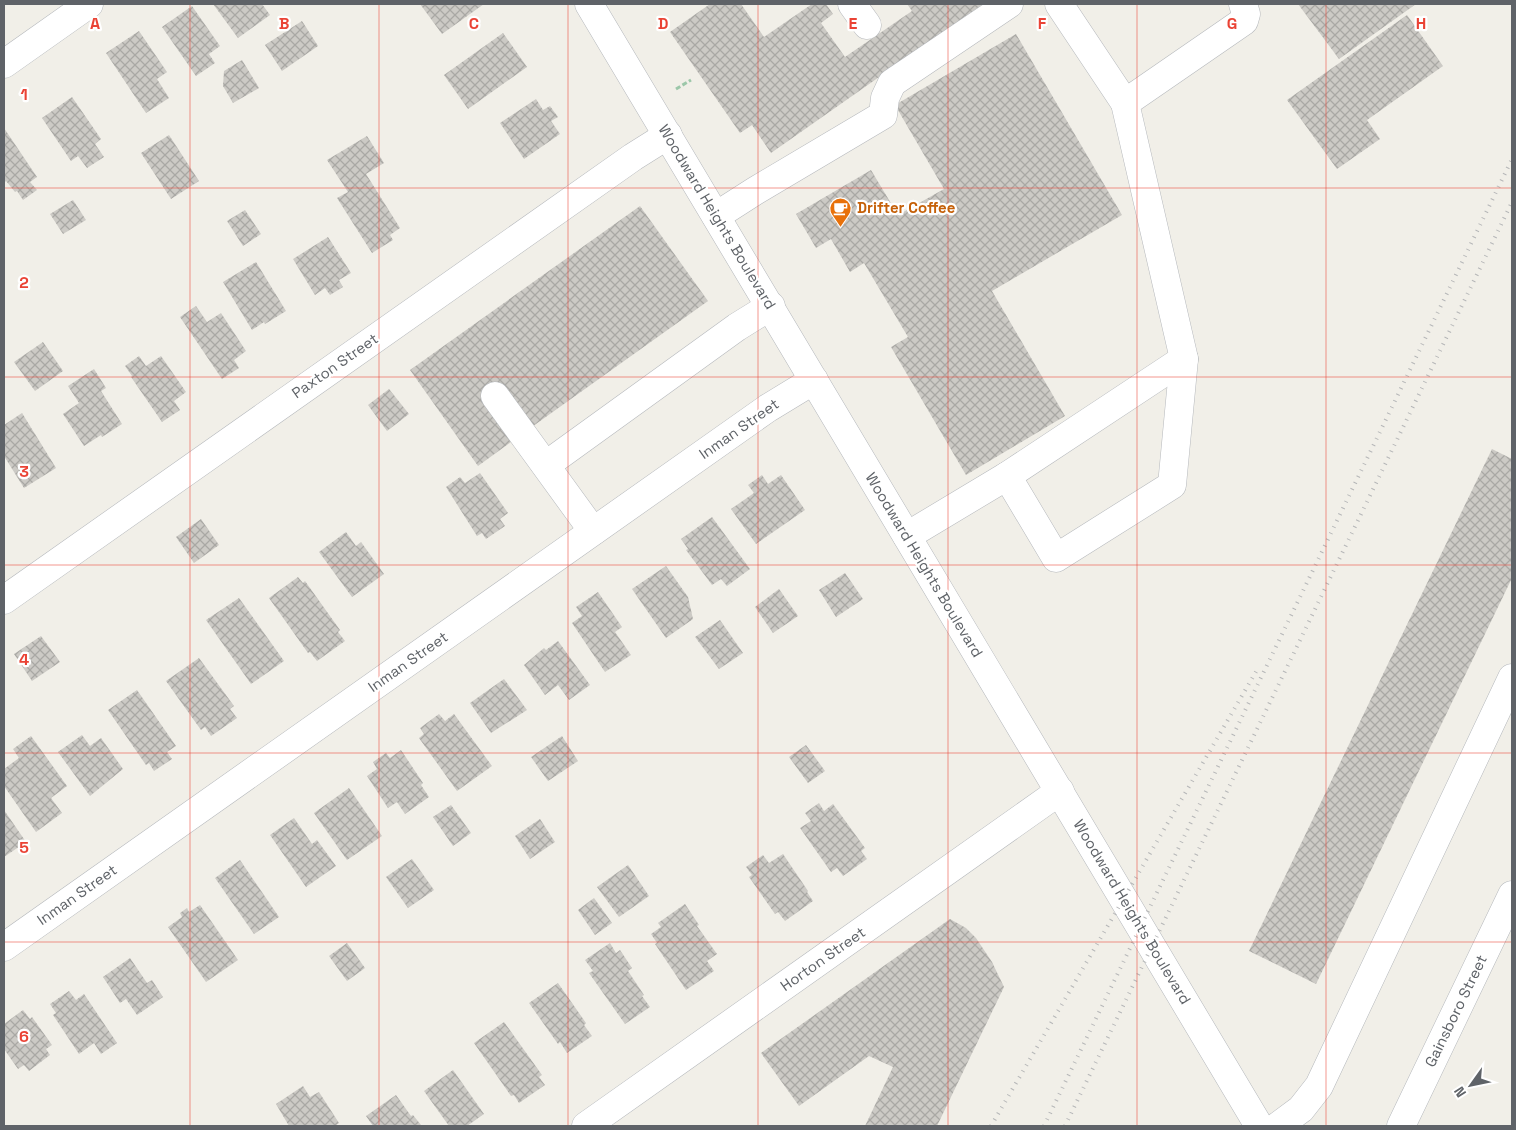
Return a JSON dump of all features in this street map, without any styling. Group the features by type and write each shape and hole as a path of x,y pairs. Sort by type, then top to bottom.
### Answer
{"street":[{"path":"4,64 89,4"},
{"name":"Woodward Heights Boulevard","path":"589,4 1259,1126"},
{"path":"716,216 755,190 883,115 885,98 892,83 1009,4"},
{"path":"1007,476 1056,558 1172,485 1184,359 1125,103 1059,4"},
{"path":"1125,103 1244,21 1246,14 1243,4"},
{"name":"Paxton Street","path":"4,600 633,157 668,136"},
{"path":"546,465 737,327 770,306"},
{"path":"907,536 1007,476 1184,359"},
{"name":"Inman Street","path":"4,947 774,404 814,380"},
{"path":"495,396 593,531"},
{"path":"1278,1126 1301,1109 1319,1086 1512,678"},
{"name":"Horton Street","path":"586,1126 1060,790"},
{"name":"Gainsboro Street","path":"1401,1126 1512,895"}],"path":[{"path":"676,89 691,80"}],"building":[{"path":"213,4 262,4 270,15 238,38"},
{"path":"420,4 484,4 442,34"},
{"path":"710,4 741,4 764,37 812,4 826,4 833,14 821,23 845,57 912,11 907,4 983,4 771,153 752,125 740,133 670,32"},
{"path":"1298,4 1416,4 1339,59"},
{"path":"192,6 220,46 209,54 215,63 196,76 162,27"},
{"path":"1407,15 1443,66 1367,120 1380,139 1337,169 1287,100"},
{"path":"302,21 318,46 282,71 265,45"},
{"path":"139,31 167,72 157,79 169,98 146,113 106,53"},
{"path":"503,33 527,67 468,109 444,75"},
{"path":"1016,34 1122,215 992,291 1065,416 966,475 891,347 908,337 864,263 850,272 831,239 816,248 796,214 871,170 898,215 944,189 895,105"},
{"path":"242,60 259,88 233,103 223,86 224,71"},
{"path":"72,97 101,139 95,144 104,157 87,168 78,156 71,161 42,118"},
{"path":"536,99 543,110 550,106 558,117 551,121 560,134 524,159 500,123"},
{"path":"4,128 37,177 30,182 37,190 23,200 17,191 15,192 6,181 4,183"},
{"path":"169,135 199,181 171,199 141,153"},
{"path":"367,136 384,163 366,174 400,228 390,235 393,240 372,253 337,198 348,192 327,160"},
{"path":"73,200 86,220 63,234 50,214"},
{"path":"640,206 708,301 529,429 484,404 511,442 478,466 410,370"},
{"path":"245,210 261,234 243,246 227,221"},
{"path":"328,237 351,273 339,280 343,287 330,295 325,288 315,295 293,259"},
{"path":"256,262 286,311 252,330 223,282"},
{"path":"196,306 207,322 221,313 246,351 234,360 239,368 222,379 180,317"},
{"path":"43,342 63,371 35,391 14,362"},
{"path":"139,356 146,366 161,356 186,392 174,401 180,410 162,422 125,366"},
{"path":"94,369 106,388 101,391 122,424 84,446 63,414 79,403 68,386"},
{"path":"389,389 409,414 387,431 368,405"},
{"path":"22,413 56,468 24,488 4,456 4,425"},
{"path":"1492,449 1512,459 1512,578 1316,984 1249,951"},
{"path":"480,473 508,513 500,519 505,526 486,539 482,533 477,536 446,487 460,477 465,483"},
{"path":"762,475 768,484 781,475 805,510 756,544 731,509 754,493 748,485"},
{"path":"712,517 750,569 727,586 721,579 712,585 686,550 688,549 681,539"},
{"path":"201,519 219,545 194,563 176,537"},
{"path":"346,532 356,546 361,542 384,574 352,597 319,552"},
{"path":"666,566 688,597 693,619 666,638 632,589"},
{"path":"845,573 863,599 836,617 819,590"},
{"path":"298,577 303,583 305,581 340,630 338,632 345,641 317,661 310,652 308,653 269,598"},
{"path":"779,589 798,616 773,633 755,607"},
{"path":"598,592 622,627 615,632 631,655 605,672 572,623 582,616 576,607"},
{"path":"239,598 284,661 251,684 206,620"},
{"path":"720,620 743,653 719,669 695,637"},
{"path":"41,636 60,662 32,681 14,654"},
{"path":"558,641 590,685 569,700 558,685 545,695 524,665 544,648 546,650"},
{"path":"199,658 234,706 230,709 237,718 211,736 205,727 201,730 166,681"},
{"path":"504,679 527,710 491,733 470,703"},
{"path":"137,690 176,746 167,752 172,759 154,771 149,763 146,765 108,710"},
{"path":"439,714 445,721 454,714 492,766 457,791 419,738 424,734 420,728"},
{"path":"82,735 90,746 101,738 123,769 90,796 58,752"},
{"path":"31,736 67,786 51,798 62,813 36,832 4,786 4,769 19,758 13,749"},
{"path":"562,736 578,761 548,781 531,757"},
{"path":"806,745 825,771 808,783 789,757"},
{"path":"401,750 423,783 421,785 429,797 405,814 397,802 388,808 367,776 377,769 373,762 386,753 390,758"},
{"path":"349,788 382,836 347,860 314,813"},
{"path":"819,803 824,811 833,804 865,848 861,851 867,859 843,876 837,868 831,872 800,828 811,821 805,813"},
{"path":"451,805 471,833 453,846 433,817"},
{"path":"4,810 26,842 4,857"},
{"path":"294,818 312,844 317,840 336,866 306,887 270,835"},
{"path":"540,819 555,842 530,859 515,836"},
{"path":"783,854 813,901 785,921 778,912 775,914 749,877 752,875 746,867 763,855 769,863"},
{"path":"412,859 434,890 408,908 386,877"},
{"path":"240,860 279,917 254,934 215,878"},
{"path":"628,865 649,896 619,917 597,887"},
{"path":"594,898 612,923 595,935 578,910"},
{"path":"685,904 699,925 697,926 717,954 707,961 714,971 686,990 655,944 657,943 651,934 661,927 658,923"},
{"path":"200,905 238,960 206,982 168,927 182,917 180,913 187,908 189,912"},
{"path":"950,919 966,928 976,938 992,962 1004,987 937,1126 865,1126 893,1067 869,1056 799,1106 761,1053"},
{"path":"347,943 365,968 347,981 329,956"},
{"path":"610,943 616,953 620,950 632,968 628,971 650,1007 625,1024 589,973 593,971 585,960"},
{"path":"130,958 147,983 152,980 163,997 137,1015 126,999 120,1003 103,977"},
{"path":"558,983 586,1023 584,1025 592,1036 567,1053 560,1042 558,1044 529,1003"},
{"path":"69,991 76,1000 84,994 117,1043 101,1054 94,1043 79,1054 53,1015 56,1013 50,1004"},
{"path":"23,1010 30,1019 32,1017 52,1045 46,1049 50,1055 29,1071 24,1065 18,1069 4,1049 4,1024"},
{"path":"504,1022 542,1075 539,1077 545,1085 519,1103 514,1095 511,1096 474,1043"},
{"path":"453,1070 484,1114 467,1126 449,1126 424,1091"},
{"path":"303,1086 310,1097 319,1092 339,1123 335,1126 289,1126 276,1104"},
{"path":"396,1095 420,1126 373,1126 366,1116"}],"railway":[{"path":"1044,1126 1512,159"},
{"path":"1065,1126 1512,202"},
{"path":"991,1126 1257,670"}],"place":[{"name":"Drifter Coffee","path":"841,227"}]}
